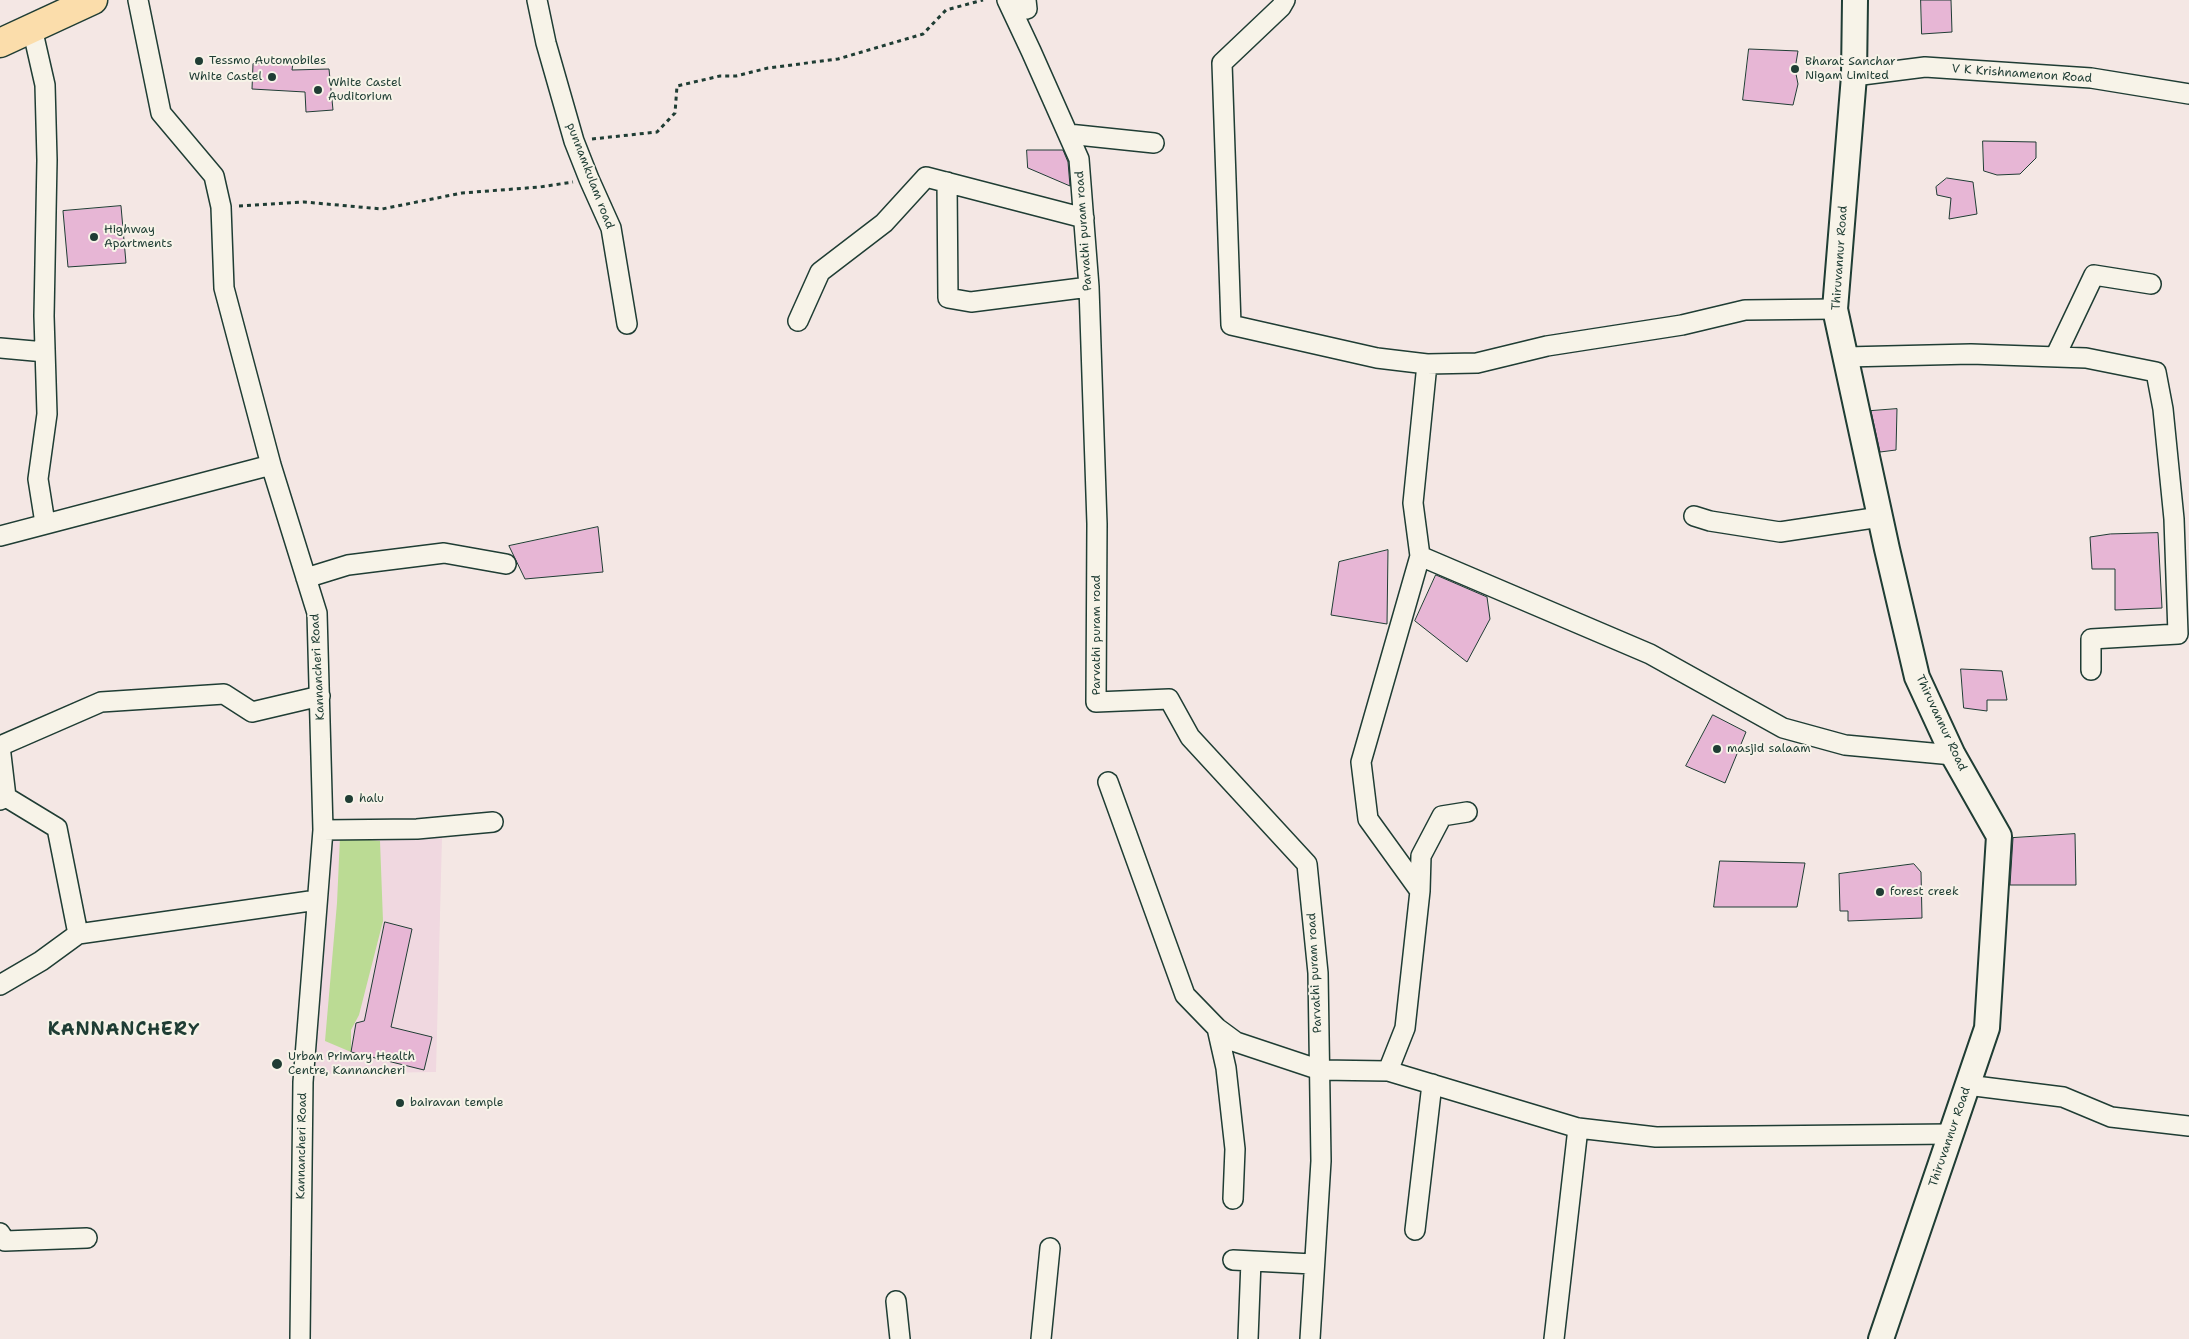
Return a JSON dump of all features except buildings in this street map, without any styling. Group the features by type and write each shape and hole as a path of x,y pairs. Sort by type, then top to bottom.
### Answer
{"main road":[{"path":"0,43 93,0"}],"street":[{"name":"Kannancheri Road","path":"138,0 161,113 214,176 221,207 224,288 271,464 317,613 323,830 303,1082 300,1339"},
{"name":"punnamkulam road","path":"537,0 546,43 574,141 588,179 612,228 627,324"},
{"name":"Parvathi puram road","path":"1006,0 1032,51 1079,159 1089,287 1097,524 1096,702 1169,699 1190,738 1307,864 1318,973 1321,1160 1310,1339"},
{"path":"1285,0 1281,7 1222,63 1232,325 1377,358 1427,364 1477,363 1547,346 1682,325 1745,310 1835,309"},
{"name":"Thiruvannur Road","path":"1855,0 1854,76 1835,309 1880,517 1918,677 1953,755 1999,836 1986,1028 1881,1339"},
{"path":"32,28 45,85 47,160 44,316 47,414 38,479 45,523"},
{"name":"V K Krishnamenon Road","path":"1854,76 1924,67 2091,78 2189,94"},
{"path":"1068,134 1154,143"},
{"path":"798,321 820,272 884,223 926,177 1084,218"},
{"path":"947,182 948,298 970,302 1089,287"},
{"path":"2055,357 2094,275 2151,284"},
{"path":"0,348 45,352"},
{"path":"1846,357 1971,354 2086,358 2156,372 2163,409 2174,520 2178,634 2091,639 2091,670"},
{"path":"1420,891 1368,819 1361,762 1420,556 1413,504 1427,364"},
{"path":"0,536 271,464"},
{"path":"1694,516 1710,521 1780,532 1880,517"},
{"path":"306,578 348,565 444,553 506,564"},
{"path":"1420,556 1650,654 1783,728 1845,745 1953,755"},
{"path":"78,934 57,828 3,799 0,746 100,702 224,694 252,712 320,696"},
{"path":"1108,782 1185,995 1217,1028 1236,1042 1320,1070 1388,1071 1578,1128 1656,1137 1951,1134"},
{"path":"1388,1071 1404,1028 1420,891 1421,856 1442,816 1467,812"},
{"path":"323,830 417,829 493,822"},
{"path":"0,985 41,961 78,934 317,900"},
{"path":"1217,1028 1226,1068 1235,1149 1233,1199"},
{"path":"1415,1230 1432,1084"},
{"path":"1967,1085 2063,1096 2111,1117 2189,1126"},
{"path":"1554,1339 1578,1128"},
{"path":"0,1234 4,1241 87,1238"},
{"path":"1041,1339 1050,1248"},
{"path":"1248,1339 1242,1260 1314,1264"},
{"path":"896,1301 900,1339"}],"path":[{"path":"574,141 657,132 674,113 677,86 720,76 736,76 768,68 838,59 924,34 946,10 984,0"},
{"path":"221,207 304,202 382,209 462,193 540,187 588,179"}],"shaded area":[{"path":"329,833 442,837 436,1072 310,1074"}],"green space":[{"path":"340,837 380,841 383,921 359,1015 351,1030 351,1052 325,1041 337,903"}],"place":[{"name":"Tessmo Automobiles","path":"199,61"},
{"name":"Bharat Sanchar Nigam Limited","path":"1795,69"},
{"name":"White Castel","path":"272,77"},
{"name":"White Castel Auditorium","path":"318,90"},
{"name":"Highway Apartments","path":"94,237"},
{"name":"masjid salaam","path":"1717,749"},
{"name":"halu","path":"349,799"},
{"name":"forest creek","path":"1880,892"},
{"name":"Urban Primary Health Centre, Kannancheri","path":"277,1064"},
{"name":"bairavan temple","path":"400,1103"}],"district":[{"name":"KANNANCHERY","path":"124,1030"}]}
